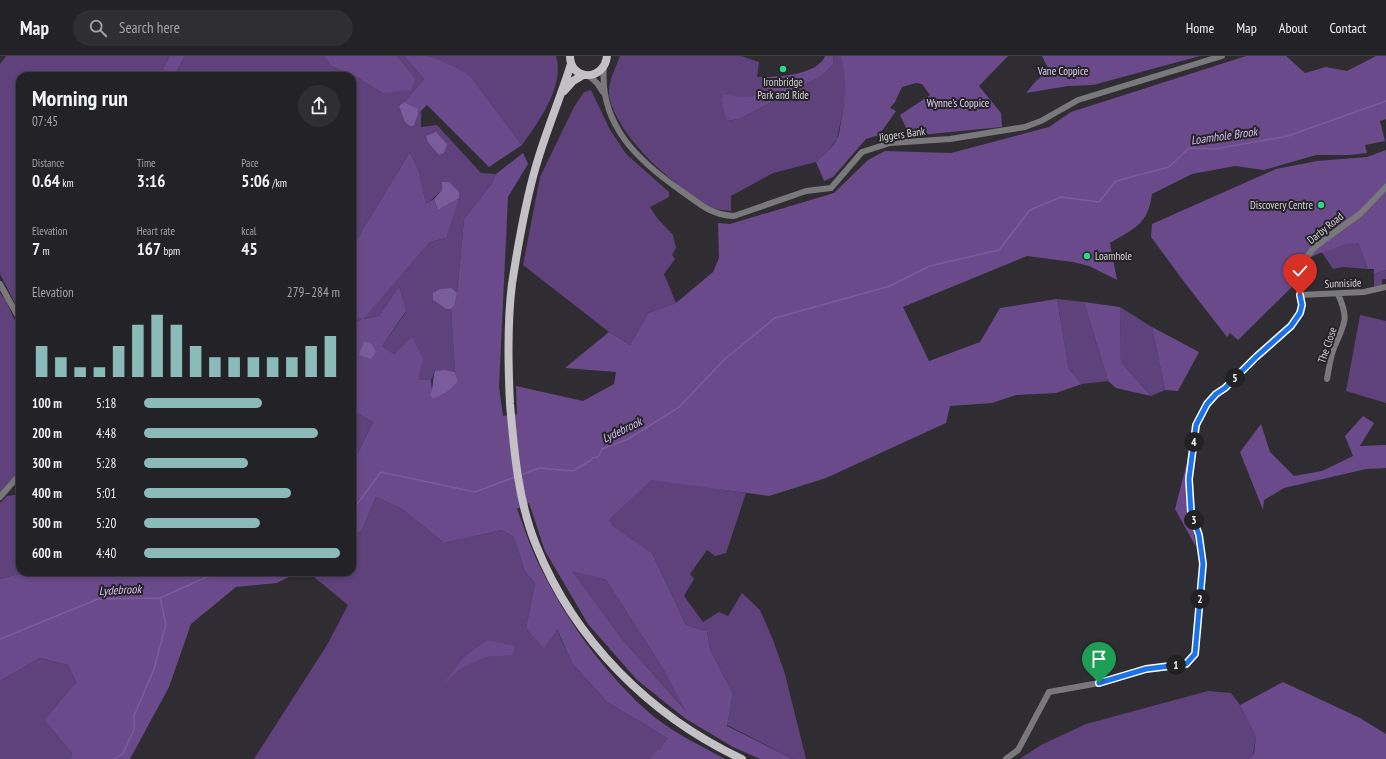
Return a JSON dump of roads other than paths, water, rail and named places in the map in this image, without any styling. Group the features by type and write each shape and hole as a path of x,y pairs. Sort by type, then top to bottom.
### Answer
{"main road":[{"path":"562,94 573,81 600,71 604,67 607,56"},
{"path":"570,59 574,69 586,75"},
{"path":"570,59 562,94 553,113 536,167 519,244 512,287 508,368 515,456 524,507 536,544 549,573 580,626 597,648 623,678 654,704 694,733 719,748 742,759"}],"street":[{"name":"Jiggers Bank","path":"586,75 597,82 604,93 612,118 624,140 639,158 670,183 710,211 722,216 734,216 806,191 831,188 862,152 890,144 950,139 1025,127 1041,121 1078,100 1222,56"},
{"name":"Jiggers Bank","path":"604,67 604,93"},
{"name":"Darby Road","path":"1006,759 1018,750 1049,692 1099,683 1146,669 1186,664 1195,654 1203,564 1199,535 1191,512 1189,479 1196,425 1207,404 1216,394 1225,388 1256,357 1291,326 1300,313 1302,305 1296,272 1300,264 1316,246 1361,213 1386,187"},
{"path":"0,284 16,313"},
{"name":"Sunniside","path":"1300,295 1376,291 1386,287"},
{"name":"The Close","path":"1327,379 1334,348 1343,332 1345,322 1343,307 1338,294"},
{"path":"1329,369 1337,370"},
{"path":"0,497 16,479"}],"waterway":[{"name":"Loamhole Brook","path":"521,475 539,468 573,471 592,458 598,457 602,449 628,439 678,408 726,358 775,318 890,286 930,266 999,250 1030,210 1061,197 1099,202 1116,181 1169,167 1189,148 1215,149 1288,136 1386,101"},
{"name":"Lydebrook","path":"356,506 381,472 475,492 515,477"},
{"name":"Lydebrook","path":"0,639 98,599 160,598 209,576"},
{"path":"115,759 123,753 134,730 134,716 154,669 166,624 160,598"}],"place":[{"name":"Ironbridge Park and Ride","path":"783,69"},
{"name":"Discovery Centre","path":"1321,205"},
{"name":"Loamhole","path":"1087,256"}],"park label":[{"name":"Vane Coppice","path":"1063,71"},
{"name":"Wynne's Coppice","path":"958,103"}]}
